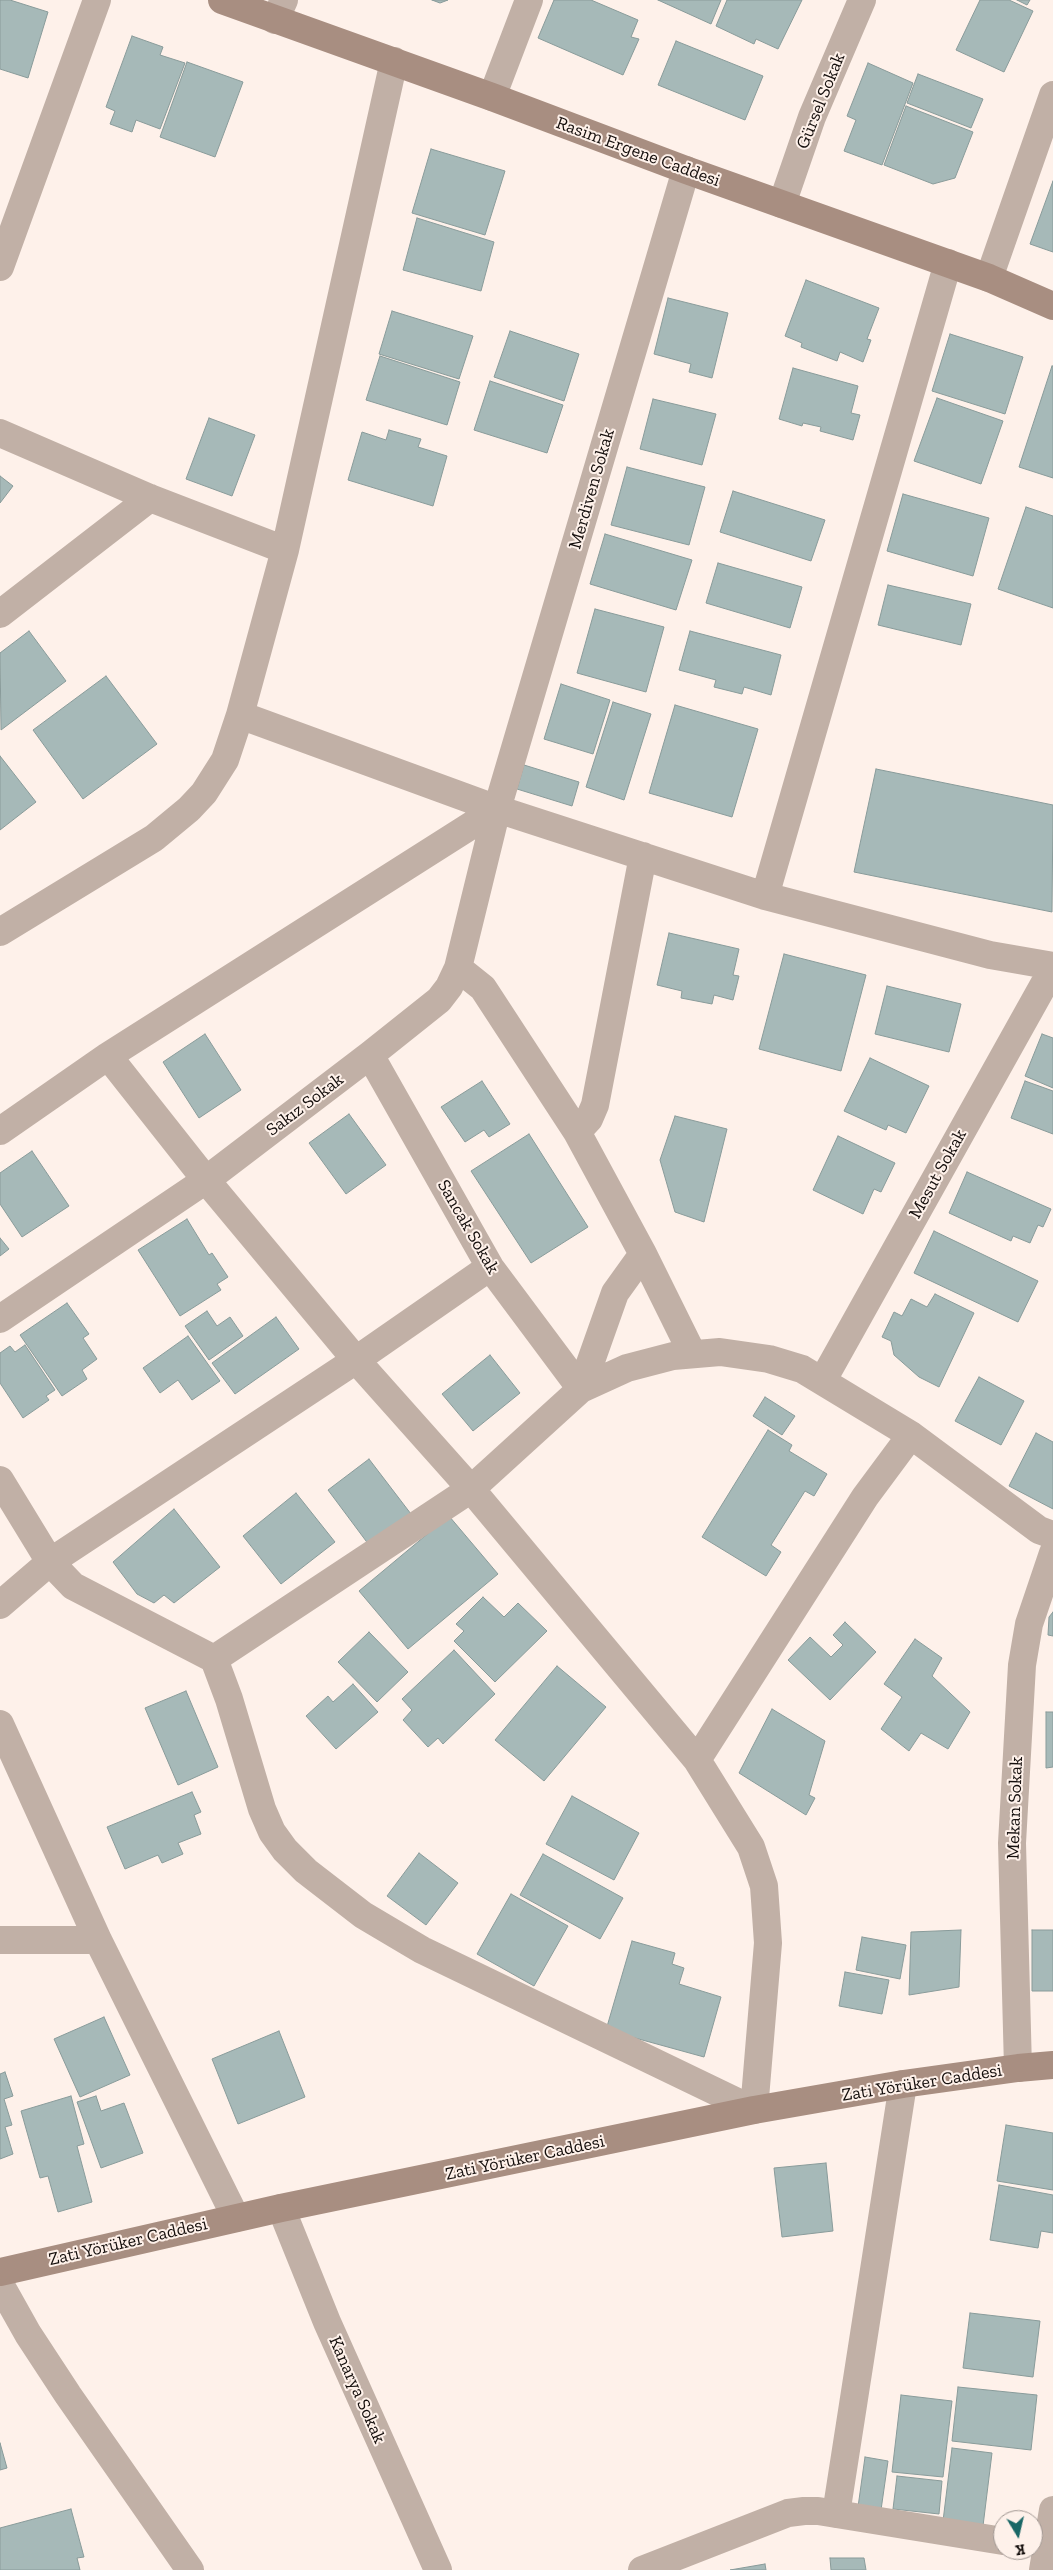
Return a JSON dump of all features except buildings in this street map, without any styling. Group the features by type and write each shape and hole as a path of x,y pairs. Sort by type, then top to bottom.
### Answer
{"main road":[{"name":"Rasim Ergene Caddesi","path":"222,0 280,10 394,62 686,170 989,278 1053,306"},
{"name":"Zati Yörüker Caddesi","path":"0,2272 281,2208 754,2110 903,2084 1053,2065"}],"street":[{"path":"0,267 97,0"},
{"path":"492,97 529,0"},
{"name":"Gürsel Sokak","path":"782,204 812,117 862,0"},
{"path":"0,932 154,838 189,809 204,793 225,760 240,715 285,550 394,62"},
{"path":"989,278 1053,95"},
{"name":"Merdiven Sokak","path":"497,809 686,170"},
{"path":"765,896 948,263"},
{"path":"0,433 150,498 285,550"},
{"path":"0,614 150,498"},
{"path":"240,715 497,809 765,896 990,955 1053,967"},
{"path":"0,1131 108,1056 497,809"},
{"name":"Sakız Sokak","path":"0,1318 206,1180 370,1055 438,1000 449,987 458,968 497,809"},
{"path":"577,1132 589,1119 595,1105 643,856"},
{"name":"Mesut Sokak","path":"822,1380 1053,967"},
{"path":"458,968 483,988 577,1132 643,1254 692,1354"},
{"name":"Sancak Sokak","path":"370,1055 490,1267 581,1389"},
{"path":"0,1480 50,1562 63,1577 85,1593 214,1659 229,1699 262,1809 281,1844 306,1871 363,1915 422,1950 754,2110 768,1943 764,1886 751,1847 697,1760 471,1489 356,1360 206,1180 108,1056"},
{"path":"581,1389 615,1293 643,1254"},
{"path":"0,1605 50,1562 356,1360 490,1267"},
{"path":"214,1659 471,1489 581,1389 627,1368 692,1354 720,1352 769,1359 802,1369 911,1435 1039,1530 1053,1535"},
{"path":"697,1760 865,1497 911,1435"},
{"name":"Mekan Sokak","path":"1018,2068 1012,1843 1022,1665 1029,1624 1053,1554"},
{"path":"0,1724 98,1940 236,2218"},
{"path":"0,1940 98,1940"},
{"path":"836,2514 903,2084"},
{"name":"Kanarya Sokak","path":"281,2208 327,2322 438,2570"},
{"path":"0,2284 28,2334 68,2395 190,2570"},
{"path":"1044,2553 1053,2510"},
{"path":"642,2570 676,2564 788,2513 818,2511 993,2539"}]}
